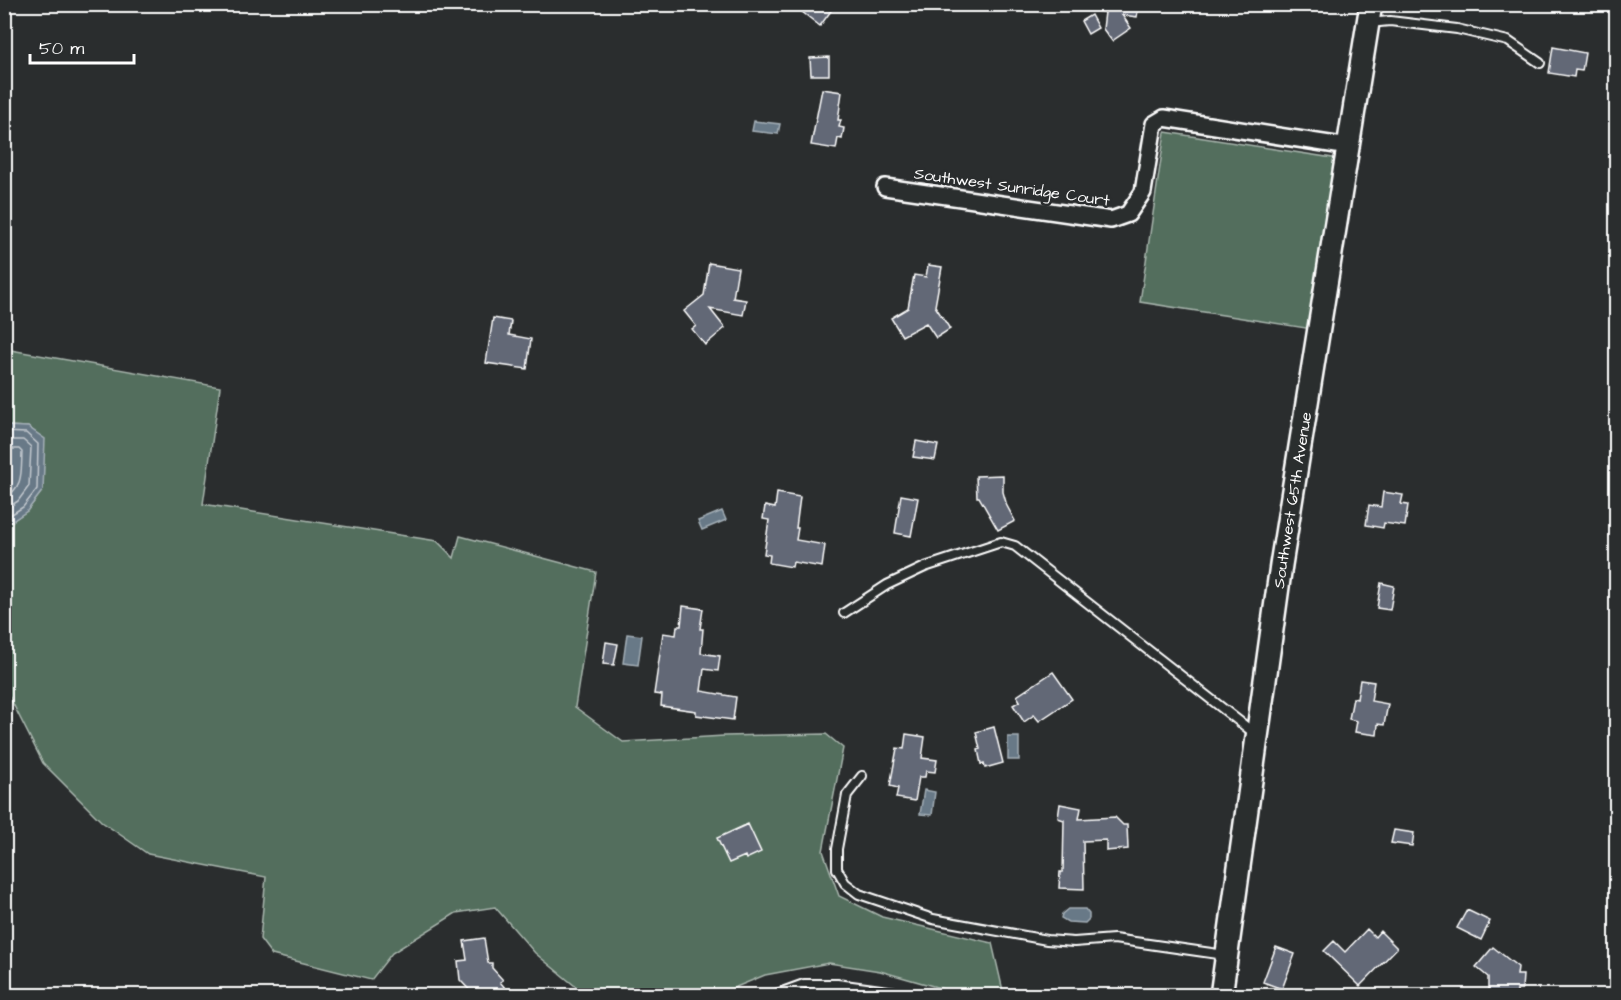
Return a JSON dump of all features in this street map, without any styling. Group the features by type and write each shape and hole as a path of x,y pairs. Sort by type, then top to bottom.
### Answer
{"main road":[{"name":"Southwest 65th Avenue","path":"1221,996 1281,565 1369,14"}],"street":[{"name":"Southwest Sunridge Court","path":"885,186 1111,220 1128,214 1143,192 1154,124 1164,118 1349,147"}],"lane":[{"path":"1369,14 1390,21 1457,29 1508,41 1540,63"},
{"path":"844,613 887,585 925,567 1001,542 1015,546 1257,736"},
{"path":"862,776 847,795 837,849 837,869 845,883 859,894 933,919 1047,940 1074,942 1114,939 1227,955"},
{"path":"771,996 804,984 837,984 925,996"}],"green space":[{"path":"1165,132 1339,159 1312,329 1140,302"},
{"path":"5,349 220,387 203,504 437,541 454,558 460,536 596,572 575,707 623,742 724,736 826,734 843,748 823,851 839,896 882,917 992,943 1004,995 952,995 947,990 880,971 829,963 765,975 717,995 586,995 535,953 495,907 456,913 392,953 371,980 272,955 260,939 266,877 148,854 102,822 43,763 5,688 5,526 27,511 43,490 44,439 28,427 6,426 5,428"}],"water":[{"path":"754,121 780,124 778,134 752,131"},
{"path":"6,426 28,427 45,439 43,490 27,511 5,526 4,428"},
{"path":"722,511 726,520 702,530 698,521"},
{"path":"627,634 642,636 638,665 623,663"},
{"path":"1008,737 1019,737 1019,760 1008,760"},
{"path":"924,790 935,792 932,815 920,814"},
{"path":"1068,909 1085,909 1089,914 1089,919 1085,923 1068,922 1061,918"}],"building":[{"path":"792,4 836,4 820,26"},
{"path":"1096,4 1139,4 1137,17 1122,15 1131,28 1112,41 1103,29 1105,12 1095,11"},
{"path":"1091,15 1098,28 1088,34 1081,21"},
{"path":"1553,47 1585,53 1582,71 1575,70 1574,77 1549,73"},
{"path":"829,57 829,75 811,75 810,58"},
{"path":"822,89 842,92 838,120 841,120 839,127 844,128 842,139 838,138 836,149 811,145"},
{"path":"709,263 738,268 733,298 746,300 743,315 710,309 725,328 705,345 692,329 696,326 684,311 704,295"},
{"path":"928,265 942,267 935,306 950,329 936,338 926,323 902,336 891,318 908,308 914,275 926,277"},
{"path":"493,318 511,321 509,335 531,339 527,369 486,363"},
{"path":"916,441 938,445 935,460 913,457"},
{"path":"1003,475 1003,492 1015,521 998,530 977,497 976,476"},
{"path":"1383,492 1403,495 1401,504 1408,505 1405,526 1384,523 1383,528 1366,525 1369,505 1381,507"},
{"path":"777,493 800,497 796,540 825,545 822,567 793,562 792,567 769,563 770,555 764,554 769,520 763,519 765,506 775,508"},
{"path":"901,495 918,498 911,536 895,533"},
{"path":"1381,583 1394,586 1390,610 1377,608"},
{"path":"683,606 703,609 700,629 703,629 701,653 720,656 718,671 704,669 701,691 736,697 733,720 696,715 696,711 661,706 662,695 654,694 663,633 676,635 677,626 681,626"},
{"path":"606,642 618,644 614,665 603,664"},
{"path":"1053,672 1072,699 1039,721 1034,715 1024,722 1013,705 1020,701 1017,696"},
{"path":"1360,680 1374,682 1371,701 1388,704 1384,725 1378,724 1377,735 1355,732 1357,721 1349,719 1353,698 1357,699"},
{"path":"994,727 1003,763 985,768 984,763 981,764 976,732"},
{"path":"906,734 925,737 922,758 937,760 935,772 926,771 925,777 919,777 915,801 896,798 898,788 890,786 897,748 904,749"},
{"path":"1060,804 1081,808 1079,819 1115,817 1123,825 1127,825 1128,849 1106,851 1106,840 1083,841 1084,889 1059,888 1060,872 1063,872 1064,820 1058,818"},
{"path":"748,824 761,852 729,863 717,838"},
{"path":"1394,830 1414,833 1412,846 1391,843"},
{"path":"1467,910 1490,921 1481,940 1457,928"},
{"path":"1367,929 1375,937 1380,931 1397,948 1360,986 1324,951 1334,941 1345,952"},
{"path":"484,938 488,963 492,963 492,968 503,980 500,982 512,996 475,996 460,980 458,961 467,960 464,941"},
{"path":"1276,947 1295,954 1282,989 1263,982"},
{"path":"1493,947 1518,967 1517,975 1523,975 1522,989 1517,989 1517,996 1488,996 1488,977 1476,967"}]}
